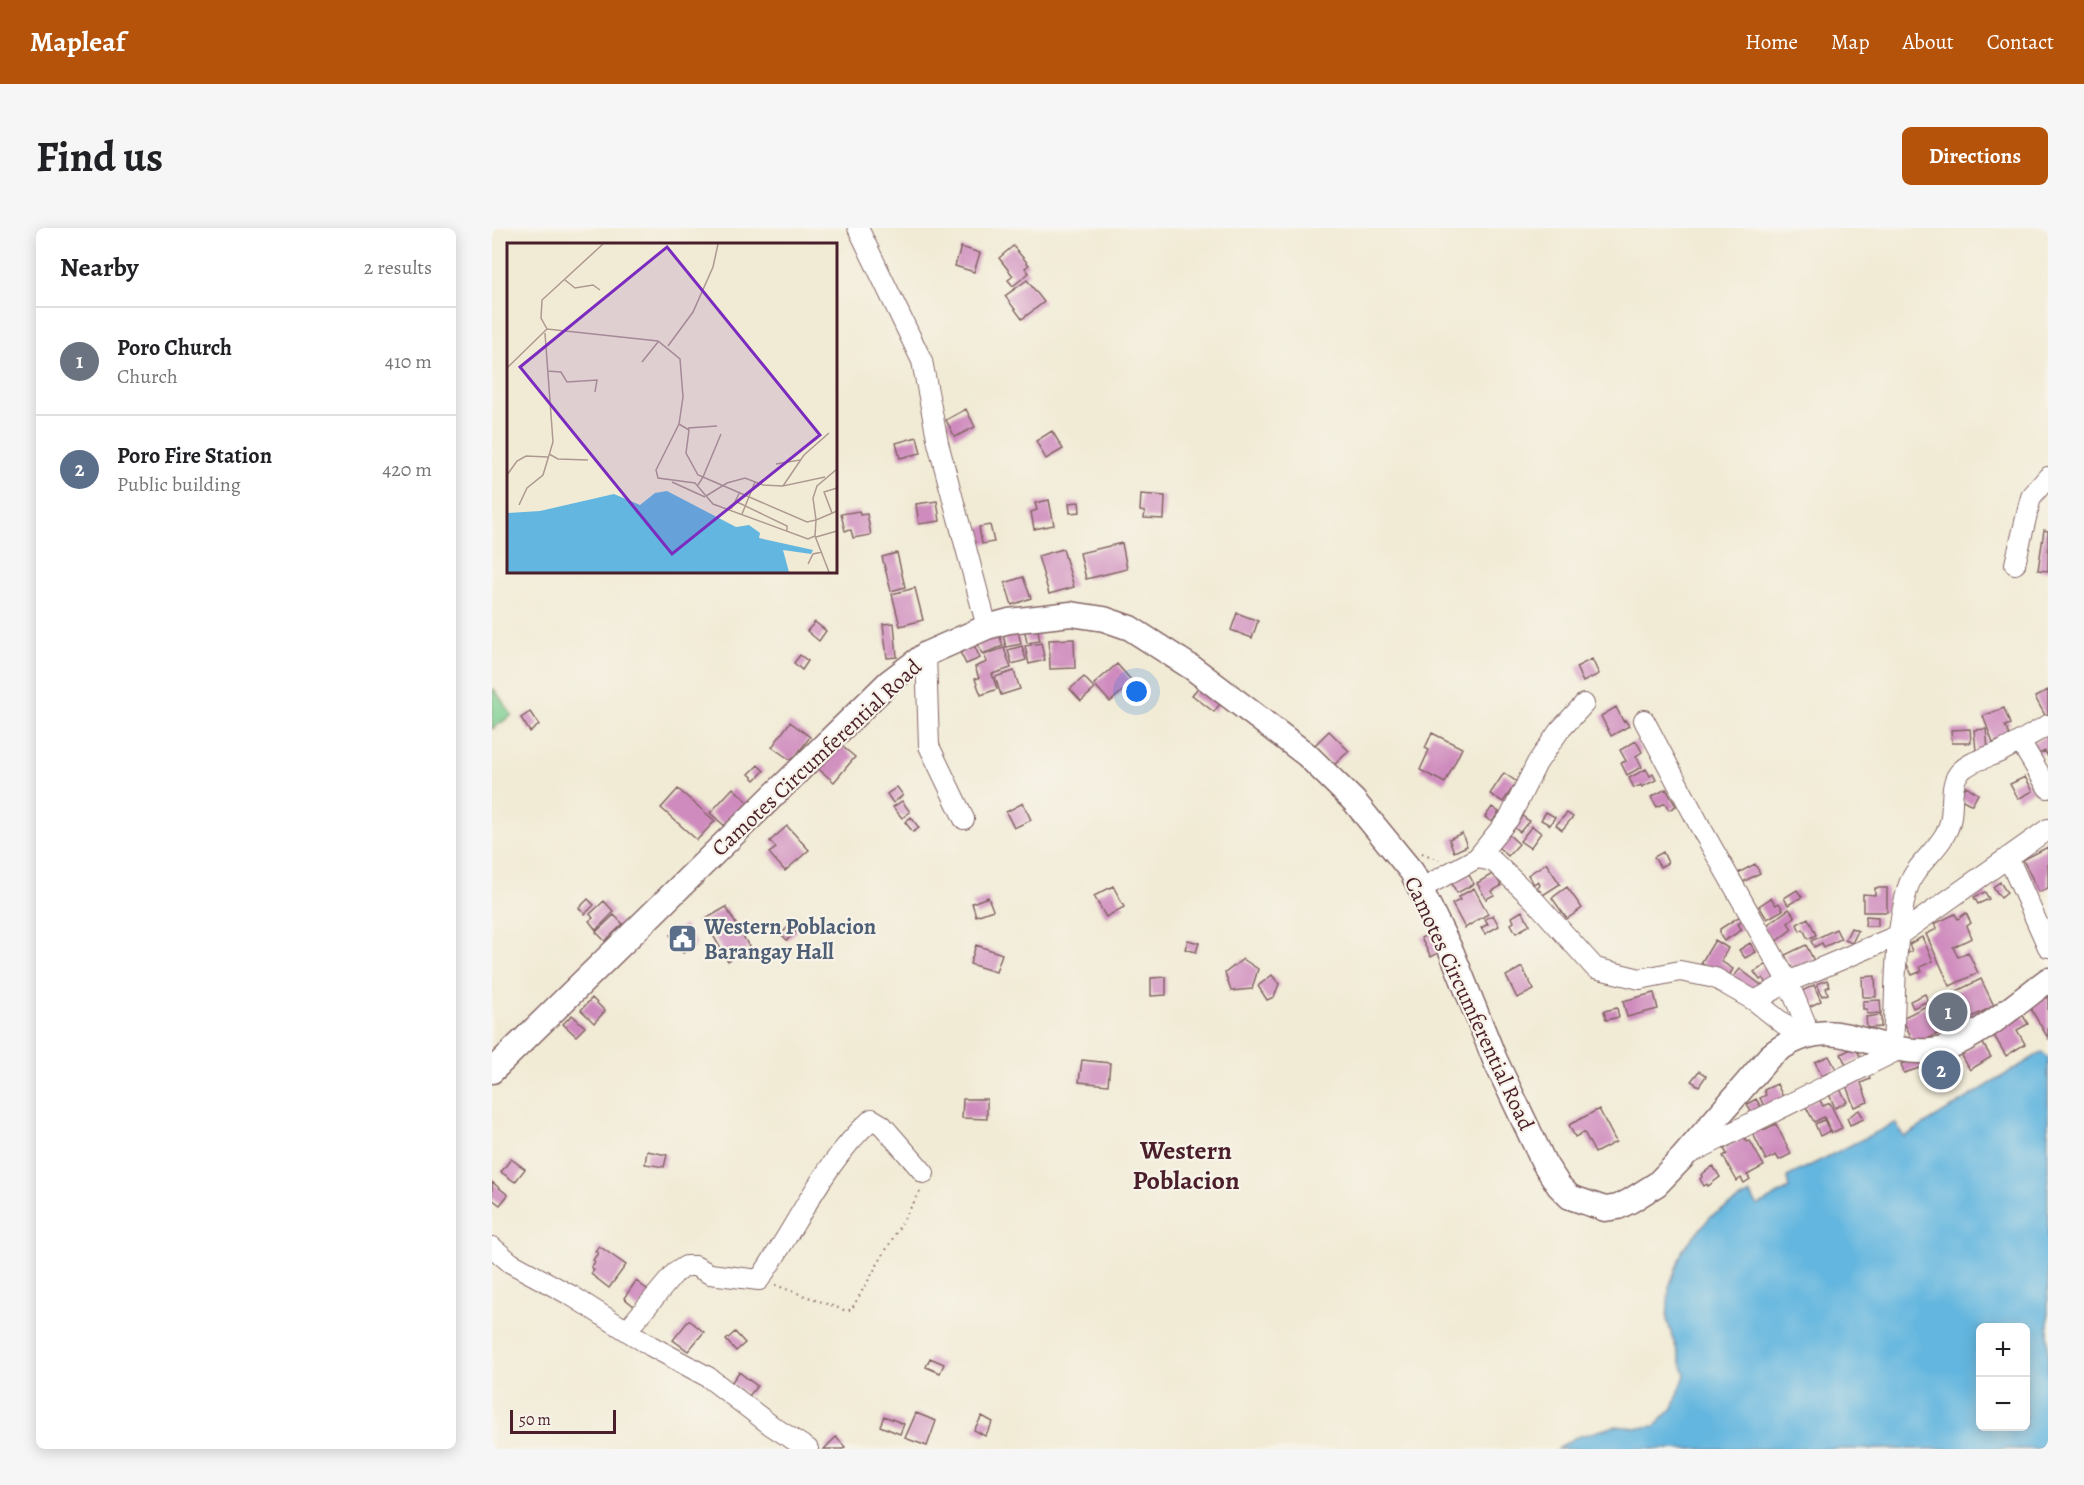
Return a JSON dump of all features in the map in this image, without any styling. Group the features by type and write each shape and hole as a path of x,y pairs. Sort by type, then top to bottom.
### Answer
{"main road":[{"name":"Camotes Circumferential Road","path":"492,1071 889,682 926,654 987,627 1029,618 1071,614 1104,619 1130,628 1194,669 1307,755 1354,801 1412,872 1422,888 1452,954 1495,1060 1544,1163 1559,1186 1570,1197 1587,1204 1605,1209 1618,1207 1657,1184 1770,1056 1785,1044 1818,1032 1897,1048 1933,1051 1963,1040 1985,1027 2048,980"}],"street":[{"path":"858,228 922,361 938,443 987,627"},
{"path":"2015,564 2031,497 2048,477"},
{"path":"926,654 929,746 964,819"},
{"path":"1422,888 1478,858 1510,817 1537,763 1559,731 1584,704"},
{"path":"1478,858 1493,861 1534,900 1595,968 1640,979 1680,971 1715,978 1755,1001 1802,1036 1805,1022 1788,982 1701,828 1644,720"},
{"path":"1683,1157 1897,1048 1899,935 1909,885 1943,837 1950,823 1954,785 1958,774 1968,766 2000,752 2048,725"},
{"path":"2020,741 2048,788"},
{"path":"1755,1001 1788,982 1899,935 2048,830"},
{"path":"2008,857 2041,911 2048,947"},
{"path":"627,1330 675,1273 686,1266 695,1266 710,1274 759,1280 833,1161 853,1136 872,1119 882,1125 924,1173"},
{"path":"492,1247 511,1263 572,1296 651,1346 708,1377 772,1426 808,1449"}],"path":[{"path":"1419,851 1437,860 1447,860"},
{"path":"759,1280 844,1310 851,1310 925,1184 924,1173"}],"green space":[{"path":"494,689 512,715 492,729 492,690"}],"water":[{"path":"2042,1052 2048,1058 2048,1449 1557,1449 1574,1438 1615,1426 1639,1428 1655,1426 1673,1408 1685,1375 1667,1320 1669,1287 1683,1249 1711,1216 1750,1194 1758,1206 1789,1188 1787,1177 1895,1123 1904,1137"}],"building":[{"path":"1013,246 1029,265 1025,268 1029,273 1013,286 1008,280 1013,276 999,258"},
{"path":"961,247 980,253 974,272 955,266"},
{"path":"1027,280 1044,302 1022,319 1005,296"},
{"path":"966,409 975,427 955,437 946,420"},
{"path":"1052,431 1063,449 1046,459 1036,441"},
{"path":"917,437 921,453 900,458 896,443"},
{"path":"1141,494 1165,496 1164,519 1144,518 1145,512 1140,511"},
{"path":"1049,500 1054,525 1034,529 1031,512 1037,510 1035,503"},
{"path":"937,501 940,521 919,524 916,504"},
{"path":"1079,502 1080,512 1070,513 1069,503"},
{"path":"859,511 860,515 867,514 871,535 853,538 851,530 845,531 841,514"},
{"path":"990,525 994,542 982,544 979,527"},
{"path":"2044,530 2048,531 2048,571 2038,570"},
{"path":"1122,543 1127,569 1086,579 1080,553"},
{"path":"1063,549 1074,587 1049,594 1038,556"},
{"path":"897,553 905,587 891,591 882,557"},
{"path":"1023,577 1031,598 1012,605 1005,583"},
{"path":"915,588 923,620 900,626 892,594"},
{"path":"1237,613 1258,621 1252,638 1231,630"},
{"path":"815,622 826,631 819,641 807,631"},
{"path":"894,623 897,657 887,658 883,624"},
{"path":"1037,626 1040,641 1027,643 1024,628"},
{"path":"1018,631 1021,644 1006,647 1003,635"},
{"path":"999,634 1003,646 982,654 977,641"},
{"path":"1074,639 1075,668 1050,669 1049,640"},
{"path":"1041,643 1045,660 1029,664 1025,646"},
{"path":"974,645 980,658 966,664 960,652"},
{"path":"1022,646 1026,660 1012,664 1008,650"},
{"path":"1004,648 1011,668 992,674 997,689 981,695 975,679 979,678 975,667 987,662 984,655"},
{"path":"800,655 808,661 802,670 794,663"},
{"path":"1592,659 1599,674 1583,682 1576,667"},
{"path":"1117,664 1133,682 1110,702 1094,684"},
{"path":"1014,671 1020,689 1001,695 995,677"},
{"path":"1084,677 1095,689 1081,701 1070,689"},
{"path":"1202,683 1223,700 1214,712 1192,695"},
{"path":"2048,690 2048,715 2046,717 2035,697"},
{"path":"1616,707 1623,721 1625,720 1629,726 1611,736 1601,716"},
{"path":"2004,708 2010,724 2005,726 2010,737 1993,743 1983,716"},
{"path":"530,712 539,725 530,732 521,718"},
{"path":"790,722 810,737 792,761 772,747"},
{"path":"1970,729 1971,743 1952,743 1951,730"},
{"path":"1986,729 1988,749 1976,751 1974,730"},
{"path":"1329,731 1349,751 1333,766 1314,746"},
{"path":"1432,733 1462,748 1445,783 1420,770 1429,750 1425,748"},
{"path":"2048,734 2048,757 2045,751 2035,756 2029,745"},
{"path":"1636,741 1642,752 1636,756 1642,767 1627,775 1621,763 1626,761 1620,750"},
{"path":"837,742 855,757 834,782 816,767"},
{"path":"758,765 764,771 755,780 749,774"},
{"path":"1646,769 1650,776 1653,774 1656,780 1634,788 1629,778"},
{"path":"1504,773 1517,782 1503,802 1490,794"},
{"path":"2025,777 2033,791 2018,799 2010,784"},
{"path":"1966,786 1978,794 1972,805 1959,798"},
{"path":"897,787 903,795 893,803 887,794"},
{"path":"733,788 749,803 727,828 710,813"},
{"path":"678,789 715,821 697,840 661,808"},
{"path":"1666,789 1676,806 1669,810 1665,803 1657,807 1651,797"},
{"path":"902,801 910,812 902,818 893,807"},
{"path":"1023,803 1031,820 1014,828 1006,812"},
{"path":"1492,807 1499,812 1492,822 1485,817"},
{"path":"1546,812 1555,817 1550,825 1541,820"},
{"path":"1567,813 1573,817 1562,830 1556,825"},
{"path":"1521,815 1529,821 1520,832 1512,826"},
{"path":"911,817 919,828 913,832 905,822"},
{"path":"787,826 809,850 785,871 769,853 776,848 770,841"},
{"path":"1532,826 1541,833 1530,848 1520,841"},
{"path":"1462,833 1467,846 1454,852 1449,839"},
{"path":"1508,834 1519,844 1508,856 1497,846"},
{"path":"2048,847 2048,888 2039,892 2023,860"},
{"path":"1663,852 1668,863 1660,867 1654,857"},
{"path":"1546,863 1560,884 1543,895 1537,887 1540,885 1538,881 1534,884 1528,875"},
{"path":"1755,864 1760,873 1743,882 1738,873"},
{"path":"1468,873 1474,884 1457,893 1451,882"},
{"path":"1494,873 1501,886 1492,891 1494,895 1486,899 1477,883"},
{"path":"2000,882 2007,893 2001,898 1993,887"},
{"path":"1113,886 1124,907 1106,917 1094,896"},
{"path":"1567,887 1582,908 1567,919 1552,898"},
{"path":"1474,888 1488,914 1465,928 1452,904 1460,900 1458,897"},
{"path":"1875,888 1887,888 1887,912 1863,912 1863,894 1875,895"},
{"path":"1797,890 1802,897 1788,905 1784,898"},
{"path":"1985,892 1989,899 1978,904 1974,897"},
{"path":"988,897 993,910 976,916 972,903"},
{"path":"1771,898 1776,905 1779,903 1783,910 1767,919 1759,906"},
{"path":"588,899 594,905 585,914 579,908"},
{"path":"604,901 614,912 596,930 589,921 593,918 590,914"},
{"path":"726,907 750,948 728,961 704,920"},
{"path":"1789,909 1795,917 1788,923 1792,929 1774,943 1763,928"},
{"path":"1522,911 1530,925 1516,933 1511,924 1514,922 1512,917"},
{"path":"1966,913 1971,923 1967,926 1972,938 1953,947 1958,957 1968,952 1978,973 1950,986 1926,934 1937,929 1934,924 1955,914 1958,919"},
{"path":"614,915 623,924 605,941 596,932"},
{"path":"1493,915 1499,926 1485,934 1481,928 1488,924 1485,919"},
{"path":"1740,916 1743,921 1738,924 1742,930 1724,941 1720,935 1720,929"},
{"path":"1866,916 1878,917 1878,926 1865,926"},
{"path":"1808,918 1816,935 1808,939 1803,929 1800,931 1797,924"},
{"path":"794,921 800,928 787,940 781,934"},
{"name":"Western Poblacion Barangay Hall","path":"684,925 697,944 683,953 670,935"},
{"path":"1851,928 1858,931 1852,943 1845,940"},
{"path":"1836,929 1841,939 1824,947 1822,943 1814,947 1811,941"},
{"path":"1435,930 1446,949 1431,957 1421,938"},
{"path":"1922,937 1933,961 1920,967 1922,971 1912,975 1903,956 1912,951 1909,944"},
{"path":"1188,940 1199,943 1196,952 1185,949"},
{"path":"1715,940 1728,948 1721,961 1733,969 1727,979 1701,963"},
{"path":"1750,943 1756,952 1745,958 1739,950"},
{"path":"976,945 1002,954 996,972 970,964"},
{"path":"1806,945 1814,961 1793,971 1785,955"},
{"path":"1243,959 1258,969 1252,989 1231,991 1225,973"},
{"path":"1767,964 1777,979 1768,985 1754,972"},
{"path":"1522,967 1534,990 1517,998 1506,976"},
{"path":"1740,969 1761,985 1752,996 1731,980"},
{"path":"1272,975 1279,984 1274,997 1267,1000 1258,986"},
{"path":"1875,976 1876,997 1863,997 1862,977"},
{"path":"1166,977 1166,995 1151,996 1151,978"},
{"path":"1981,979 1994,1006 1915,1045 1902,1018"},
{"path":"1827,980 1830,986 1826,988 1828,994 1822,996 1817,984"},
{"path":"1814,985 1821,1001 1807,1008 1800,992"},
{"path":"2048,992 2048,1038 2028,1004"},
{"path":"1654,993 1658,1009 1627,1017 1623,1001"},
{"path":"1925,994 1928,1001 1913,1008 1910,1001"},
{"path":"592,998 605,1011 594,1023 581,1010"},
{"path":"1880,1000 1881,1013 1867,1014 1867,1009 1863,1009 1863,1001"},
{"path":"1617,1008 1619,1017 1606,1020 1604,1011"},
{"path":"2022,1014 2028,1024 2017,1030 2025,1044 2006,1056 1992,1032"},
{"path":"572,1015 585,1027 576,1036 563,1024"},
{"path":"1881,1015 1881,1027 1867,1028 1866,1017"},
{"path":"1982,1042 1991,1057 1970,1070 1961,1054"},
{"path":"1855,1047 1861,1058 1846,1065 1841,1054"},
{"path":"1829,1056 1836,1069 1822,1076 1815,1062"},
{"path":"1926,1057 1929,1065 1904,1073 1901,1064"},
{"path":"1082,1060 1110,1063 1108,1085 1079,1082"},
{"path":"1947,1060 1952,1073 1935,1079 1930,1067"},
{"path":"1699,1071 1706,1076 1699,1086 1691,1081"},
{"path":"1867,1071 1870,1079 1861,1083 1868,1102 1854,1107 1844,1080"},
{"path":"1777,1084 1784,1099 1765,1108 1760,1098 1766,1095 1764,1090"},
{"path":"1840,1089 1847,1102 1835,1108 1829,1094"},
{"path":"1819,1098 1823,1106 1830,1103 1842,1128 1832,1133 1824,1117 1814,1122 1805,1105"},
{"path":"963,1099 987,1099 987,1119 962,1118"},
{"path":"1756,1099 1761,1107 1751,1112 1747,1104"},
{"path":"1599,1109 1616,1142 1595,1153 1584,1132 1575,1137 1569,1125"},
{"path":"1859,1110 1864,1119 1850,1125 1847,1118"},
{"path":"1824,1120 1830,1131 1820,1136 1815,1124"},
{"path":"1776,1124 1791,1154 1779,1160 1776,1155 1766,1160 1751,1130 1761,1125 1764,1130"},
{"path":"1744,1137 1747,1142 1750,1141 1764,1166 1747,1175 1750,1179 1744,1183 1741,1178 1737,1181 1723,1156 1727,1154 1724,1149"},
{"path":"647,1151 667,1155 664,1167 645,1164"},
{"path":"511,1159 525,1169 515,1182 501,1172"},
{"path":"1713,1166 1720,1177 1708,1186 1707,1184 1704,1186 1700,1179 1701,1175"},
{"path":"492,1182 508,1195 500,1205 492,1199"},
{"path":"599,1246 626,1265 609,1288 591,1274 594,1270 591,1267 595,1262 593,1260 598,1253 595,1251"},
{"path":"636,1281 652,1293 639,1310 624,1298"},
{"path":"689,1320 704,1332 688,1351 673,1340"},
{"path":"735,1332 745,1343 736,1351 726,1340"},
{"path":"930,1358 944,1364 940,1373 926,1367"},
{"path":"739,1372 757,1386 749,1396 731,1383"},
{"path":"916,1413 936,1421 927,1446 905,1438"},
{"path":"884,1416 904,1424 900,1434 880,1426"},
{"path":"982,1416 993,1422 985,1436 974,1430"},
{"path":"836,1437 845,1447 843,1449 824,1449"}],"place":[{"name":"Western Poblacion Barangay Hall","path":"683,939"},
{"name":"Poro Church","path":"1948,1012"},
{"name":"Poro Fire Station","path":"1941,1070"}],"district":[{"name":"Western Poblacion","path":"1186,1165"}]}
